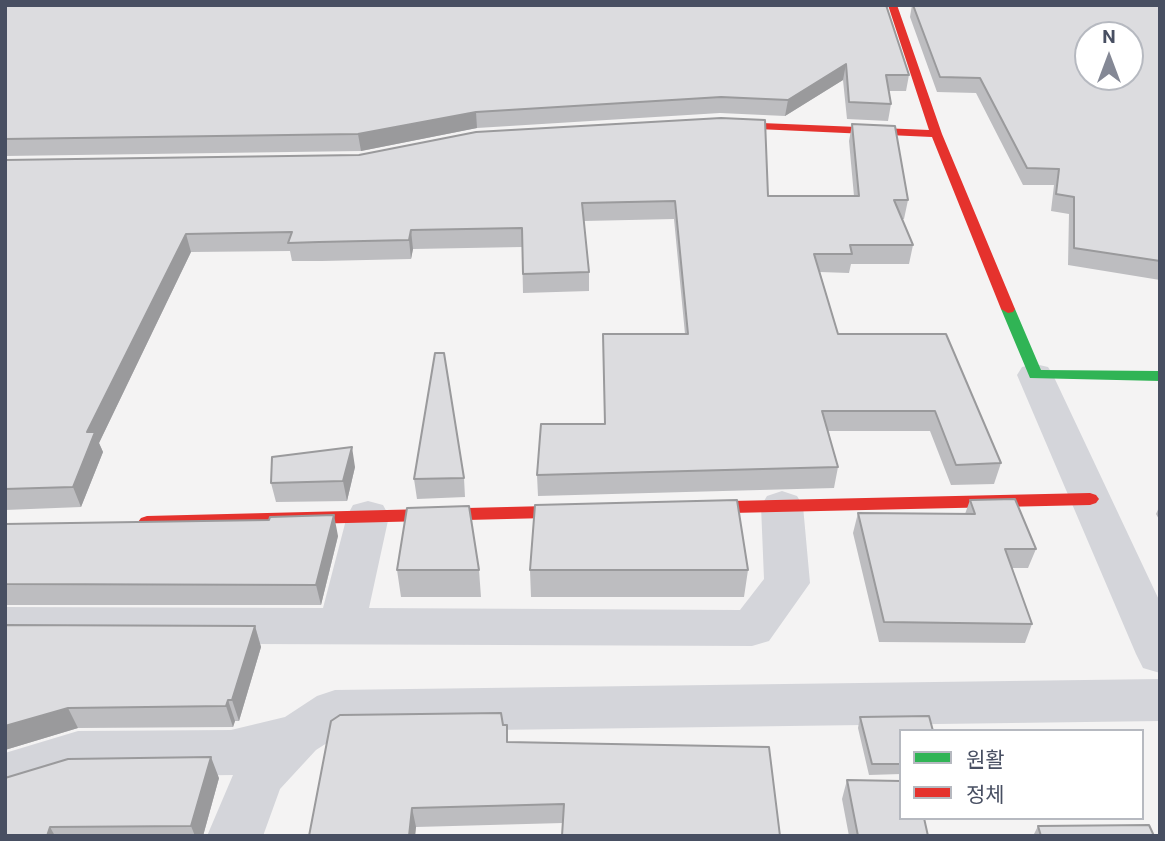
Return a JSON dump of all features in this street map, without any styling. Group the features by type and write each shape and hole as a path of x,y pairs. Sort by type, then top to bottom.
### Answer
{"street":[{"path":"892,5 936,134 1035,376 1160,654"},
{"path":"693,125 936,134"},
{"path":"1035,376 1160,376"},
{"path":"670,509 1090,499"},
{"path":"5,625 752,628 787,583 782,506"},
{"path":"127,523 601,510"},
{"path":"342,627 368,516"},
{"path":"234,836 259,775 298,735 335,711 1160,700"},
{"path":"5,776 78,754 231,753 298,735"}],"building":[{"path":"5,5 886,5 909,75 886,75 891,104 849,102 846,64 788,100 721,97 476,112 358,134 5,139"},
{"path":"913,5 1160,5 1160,261 1074,248 1074,197 1056,194 1059,169 1027,168 980,78 940,77"},
{"path":"721,118 765,120 768,196 859,196 852,124 895,126 908,200 894,200 913,245 850,245 852,254 814,254 838,334 946,334 1001,463 956,465 935,411 822,411 838,467 537,475 541,424 605,424 603,334 688,334 675,201 582,203 589,272 523,274 522,228 411,230 409,240 288,243 292,232 186,234 87,432 95,432 73,487 5,489 5,160 359,155 476,132"},
{"path":"435,353 444,353 464,478 414,479"},
{"path":"352,447 343,481 271,483 272,457"},
{"path":"1015,499 1036,549 1005,549 1032,624 884,622 858,513 975,514 970,500"},
{"path":"737,500 748,570 530,570 535,505"},
{"path":"469,506 479,570 397,570 407,508"},
{"path":"334,515 316,585 5,584 5,524 269,520 270,517"},
{"path":"5,625 255,626 232,700 228,700 226,706 68,708 5,726"},
{"path":"501,713 503,725 507,725 507,742 769,747 780,836 562,836 564,804 412,808 409,836 309,836 331,721 340,715"},
{"path":"929,716 932,729 899,729 899,764 872,764 860,717"},
{"path":"211,757 191,826 50,827 47,836 5,836 5,778 68,759"},
{"path":"847,780 899,781 899,820 924,820 928,836 858,836"},
{"path":"1149,825 1154,836 1041,836 1038,826"}],"traffic: fast":[{"path":"1008,309 1035,375 1160,376"}],"traffic: jam":[{"path":"892,5 936,134 1008,309"},
{"path":"714,124 936,134"},
{"path":"686,508 1090,499"},
{"path":"147,522 587,511"}]}
